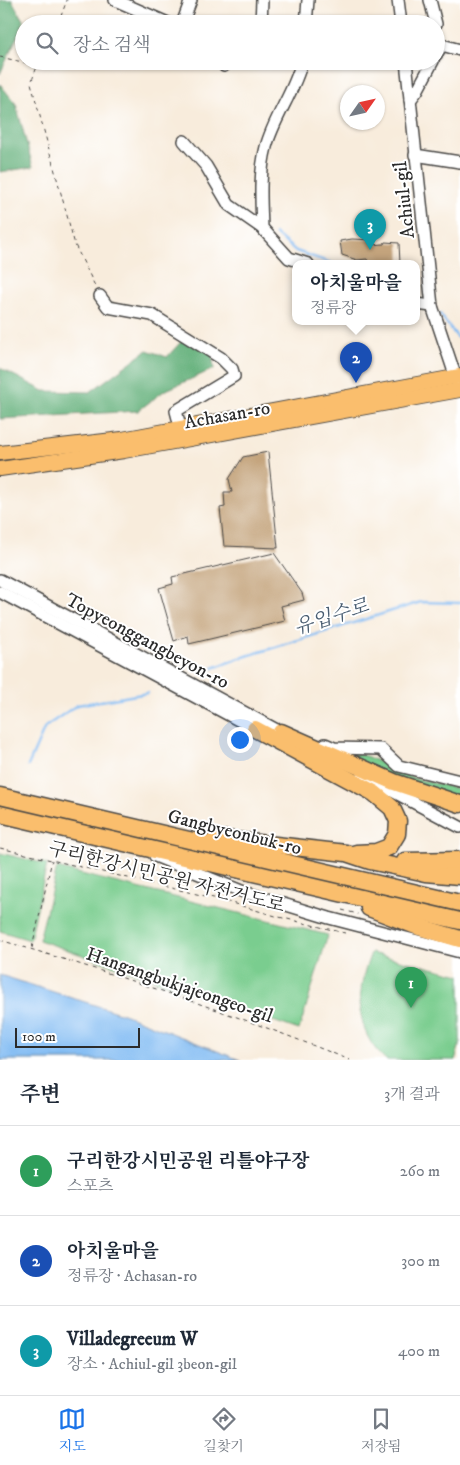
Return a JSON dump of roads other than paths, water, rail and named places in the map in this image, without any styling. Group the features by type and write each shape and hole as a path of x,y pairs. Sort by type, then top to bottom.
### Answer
{"highway":[{"path":"146,830 346,853 376,852 389,847 397,834 398,821 392,808 374,793 255,729"},
{"path":"279,731 394,782 460,804"},
{"name":"Gangbyeonbuk-ro","path":"0,796 460,904"},
{"name":"Gangbyeonbuk-ro","path":"0,814 460,921"},
{"path":"346,853 370,861 426,873 460,876"},
{"path":"370,861 460,860"},
{"path":"309,885 416,926 460,939"}],"main road":[{"name":"Achasan-ro","path":"0,453 122,439 180,426 459,385"},
{"name":"Achasan-ro","path":"0,469 124,451 459,385"}],"street":[{"path":"115,0 149,15"},
{"path":"185,15 191,0"},
{"path":"261,15 262,0"},
{"path":"307,15 308,0"},
{"path":"398,0 400,15"},
{"path":"430,0 434,15"},
{"path":"445,50 460,50"},
{"path":"262,228 260,172 264,154 279,114 300,70"},
{"name":"Achiul-gil","path":"407,70 432,306 459,385"},
{"path":"410,100 428,70"},
{"path":"184,141 206,166 229,205 262,228 289,258 295,260"},
{"path":"416,155 460,162"},
{"path":"100,296 108,307 152,315 221,358 232,368 234,376 176,411 180,426"},
{"path":"420,304 432,306"},
{"name":"Topyeonggangbeyon-ro","path":"0,580 412,804 460,827"},
{"name":"Topyeonggangbeyon-ro","path":"0,592 255,729"},
{"path":"255,729 305,734 334,748 380,749 398,766 460,781"},
{"path":"123,843 244,892 328,918 460,952"}],"water":[{"path":"0,975 126,1015 240,1060 0,1060"}],"waterway":[{"path":"275,234 296,251 322,260"},
{"path":"440,314 460,341"},
{"name":"유입수로","path":"213,668 421,602 460,603"},
{"name":"유입수로","path":"28,766 45,727 77,705 148,693"}],"place":[{"name":"Villadegreeum W","path":"370,250"},
{"name":"아치울마을","path":"356,383"},
{"name":"구리한강시민공원 리틀야구장","path":"411,1008"}]}
